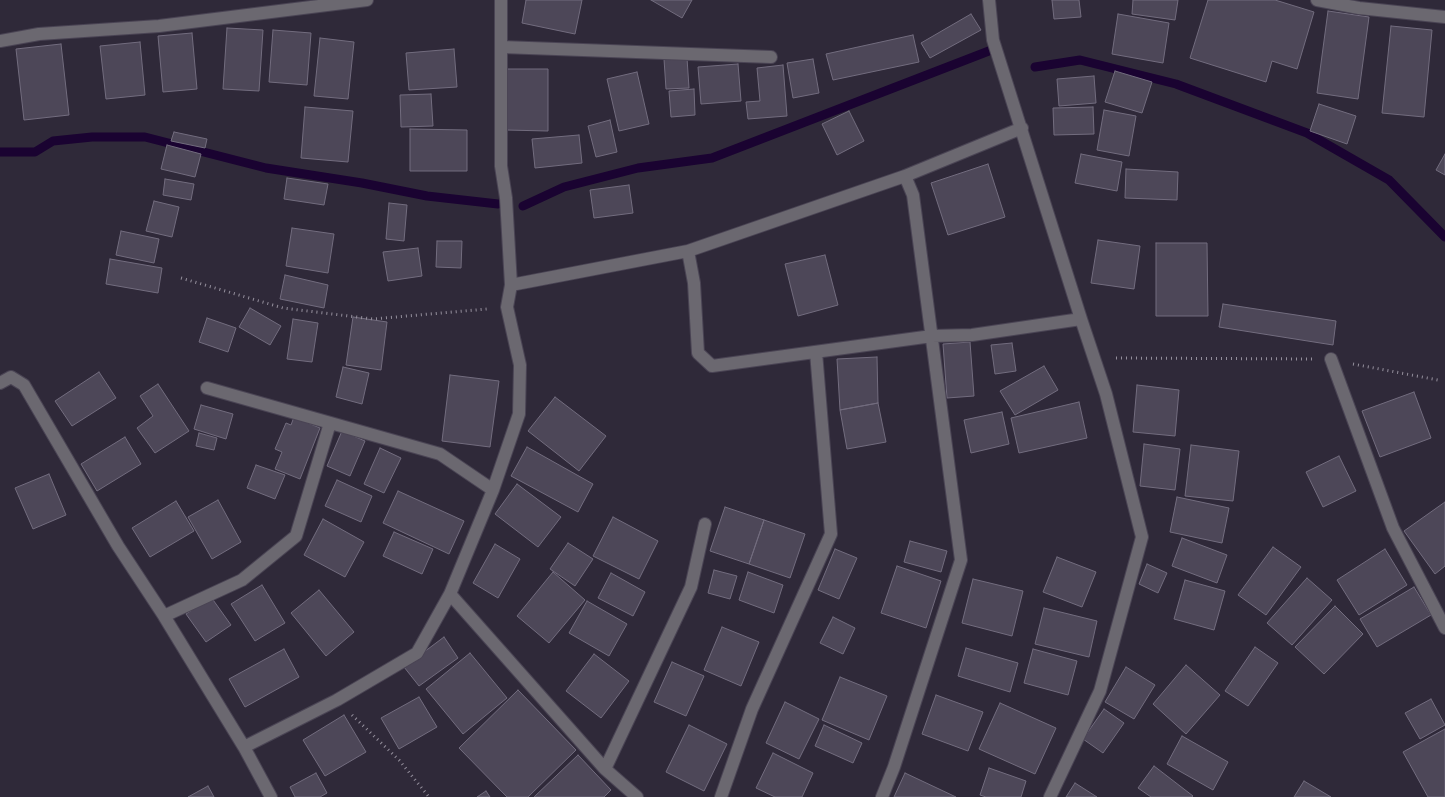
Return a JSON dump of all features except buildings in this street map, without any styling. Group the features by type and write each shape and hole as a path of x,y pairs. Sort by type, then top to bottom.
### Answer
{"street":[{"path":"0,41 39,34 159,26 367,0"},
{"path":"244,747 337,700 417,653 450,594 493,490 519,414 520,365 507,307 511,285 506,198 501,166 501,0"},
{"path":"989,0 993,40 1080,319 1106,394 1142,537 1100,691 1050,797"},
{"path":"1317,0 1359,8 1445,18"},
{"path":"502,46 771,57"},
{"path":"511,285 688,251 905,176 1022,128"},
{"path":"882,797 894,767 961,560 913,195 905,176"},
{"path":"688,251 694,283 698,353 712,366 932,336 972,335 1080,319"},
{"path":"721,797 752,709 831,534 816,352"},
{"path":"1332,359 1393,528 1445,628"},
{"path":"0,383 11,377 24,384 118,546 164,616 244,747 271,797"},
{"path":"207,388 440,454 493,490"},
{"path":"164,616 242,580 296,536 330,423"},
{"path":"605,769 691,587 705,524"},
{"path":"450,594 605,769 637,797"}],"path":[{"path":"181,278 283,308 373,319 507,307"},
{"path":"1094,358 1332,359 1438,380"},
{"path":"337,700 400,760 429,797"}],"waterway":[{"path":"523,206 564,187 638,168 712,158 994,49"},
{"path":"1035,67 1080,60 1176,84 1307,133 1389,180 1445,237"},
{"path":"0,152 35,152 53,141 92,137 145,137 266,168 362,183 427,196 498,204"}]}
